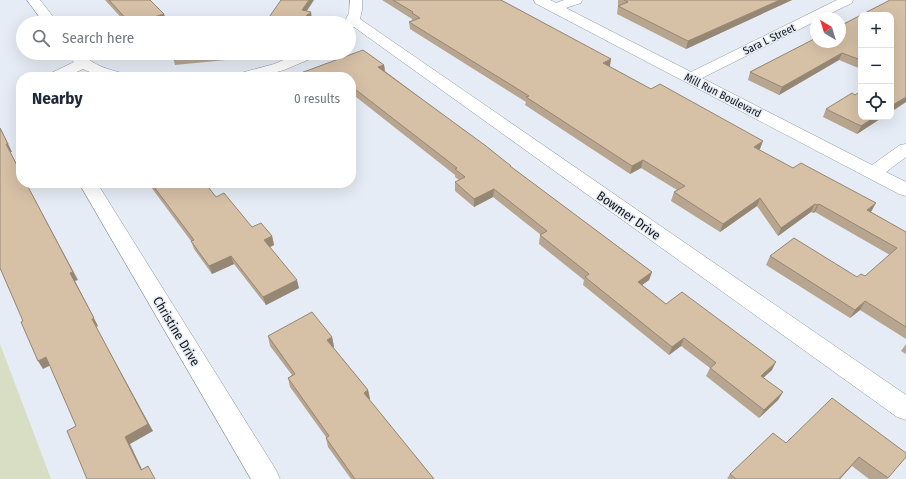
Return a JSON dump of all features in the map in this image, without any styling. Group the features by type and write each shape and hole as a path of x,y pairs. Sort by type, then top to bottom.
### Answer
{"street":[{"path":"33,0 46,16"},
{"path":"354,16 357,7 356,0"},
{"name":"Mill Run Boulevard","path":"540,0 906,190"},
{"path":"555,8 576,0"},
{"name":"Sara L Street","path":"691,78 847,0"},
{"name":"Bowmer Drive","path":"356,26 906,409"},
{"path":"60,72 75,60"},
{"path":"82,60 105,72"},
{"path":"260,72 279,67 296,60"},
{"path":"873,173 906,150"},
{"name":"Christine Drive","path":"91,188 266,479"}],"green space":[{"path":"0,344 51,479 0,479"}],"building":[{"path":"109,0 150,0 164,14 157,16 124,16"},
{"path":"281,0 309,0 302,10 311,12 306,16 270,16"},
{"path":"393,0 501,0 611,59 603,63 651,89 660,84 763,141 754,147 793,168 801,163 876,203 867,210 906,232 906,327 865,301 855,310 770,256 794,238 857,277 861,274 865,276 897,248 819,204 815,204 781,228 760,198 723,224 674,192 685,186 643,160 632,166 526,97 529,96 409,22 420,18"},
{"path":"624,0 780,0 688,41 618,6 628,2"},
{"path":"890,0 906,0 906,97 894,104 894,12 867,12"},
{"path":"858,17 858,59 842,53 782,87 750,72 810,41 810,48 846,48 846,23"},
{"path":"363,50 384,65 378,67 486,146 510,166 652,272 638,282 666,304 682,292 776,362 761,376 783,392 764,410 710,368 716,363 684,338 672,347 585,277 589,274 540,235 547,231 494,189 474,199 455,182 465,177 455,169 457,168 356,90 356,72 304,72 336,60 356,60 356,53"},
{"path":"852,93 855,95 858,93 858,120 870,120 861,126 826,109"},
{"path":"0,128 16,163 16,188 29,188 73,272 70,273 94,318 92,319 148,424 125,437 141,470 148,466 155,479 87,479 67,431 76,426 46,357 38,361 21,322 23,321 0,268"},
{"path":"155,188 209,188 216,197 224,193 252,227 261,223 272,236 264,240 297,280 263,297 231,256 209,266 191,241 194,240"},
{"path":"312,312 332,337 327,340 368,390 364,393 434,479 355,479 326,438 329,436 288,378 295,374 268,336"},
{"path":"832,398 906,453 906,457 888,478 859,457 839,479 736,479 730,474 773,433 786,443"}]}
